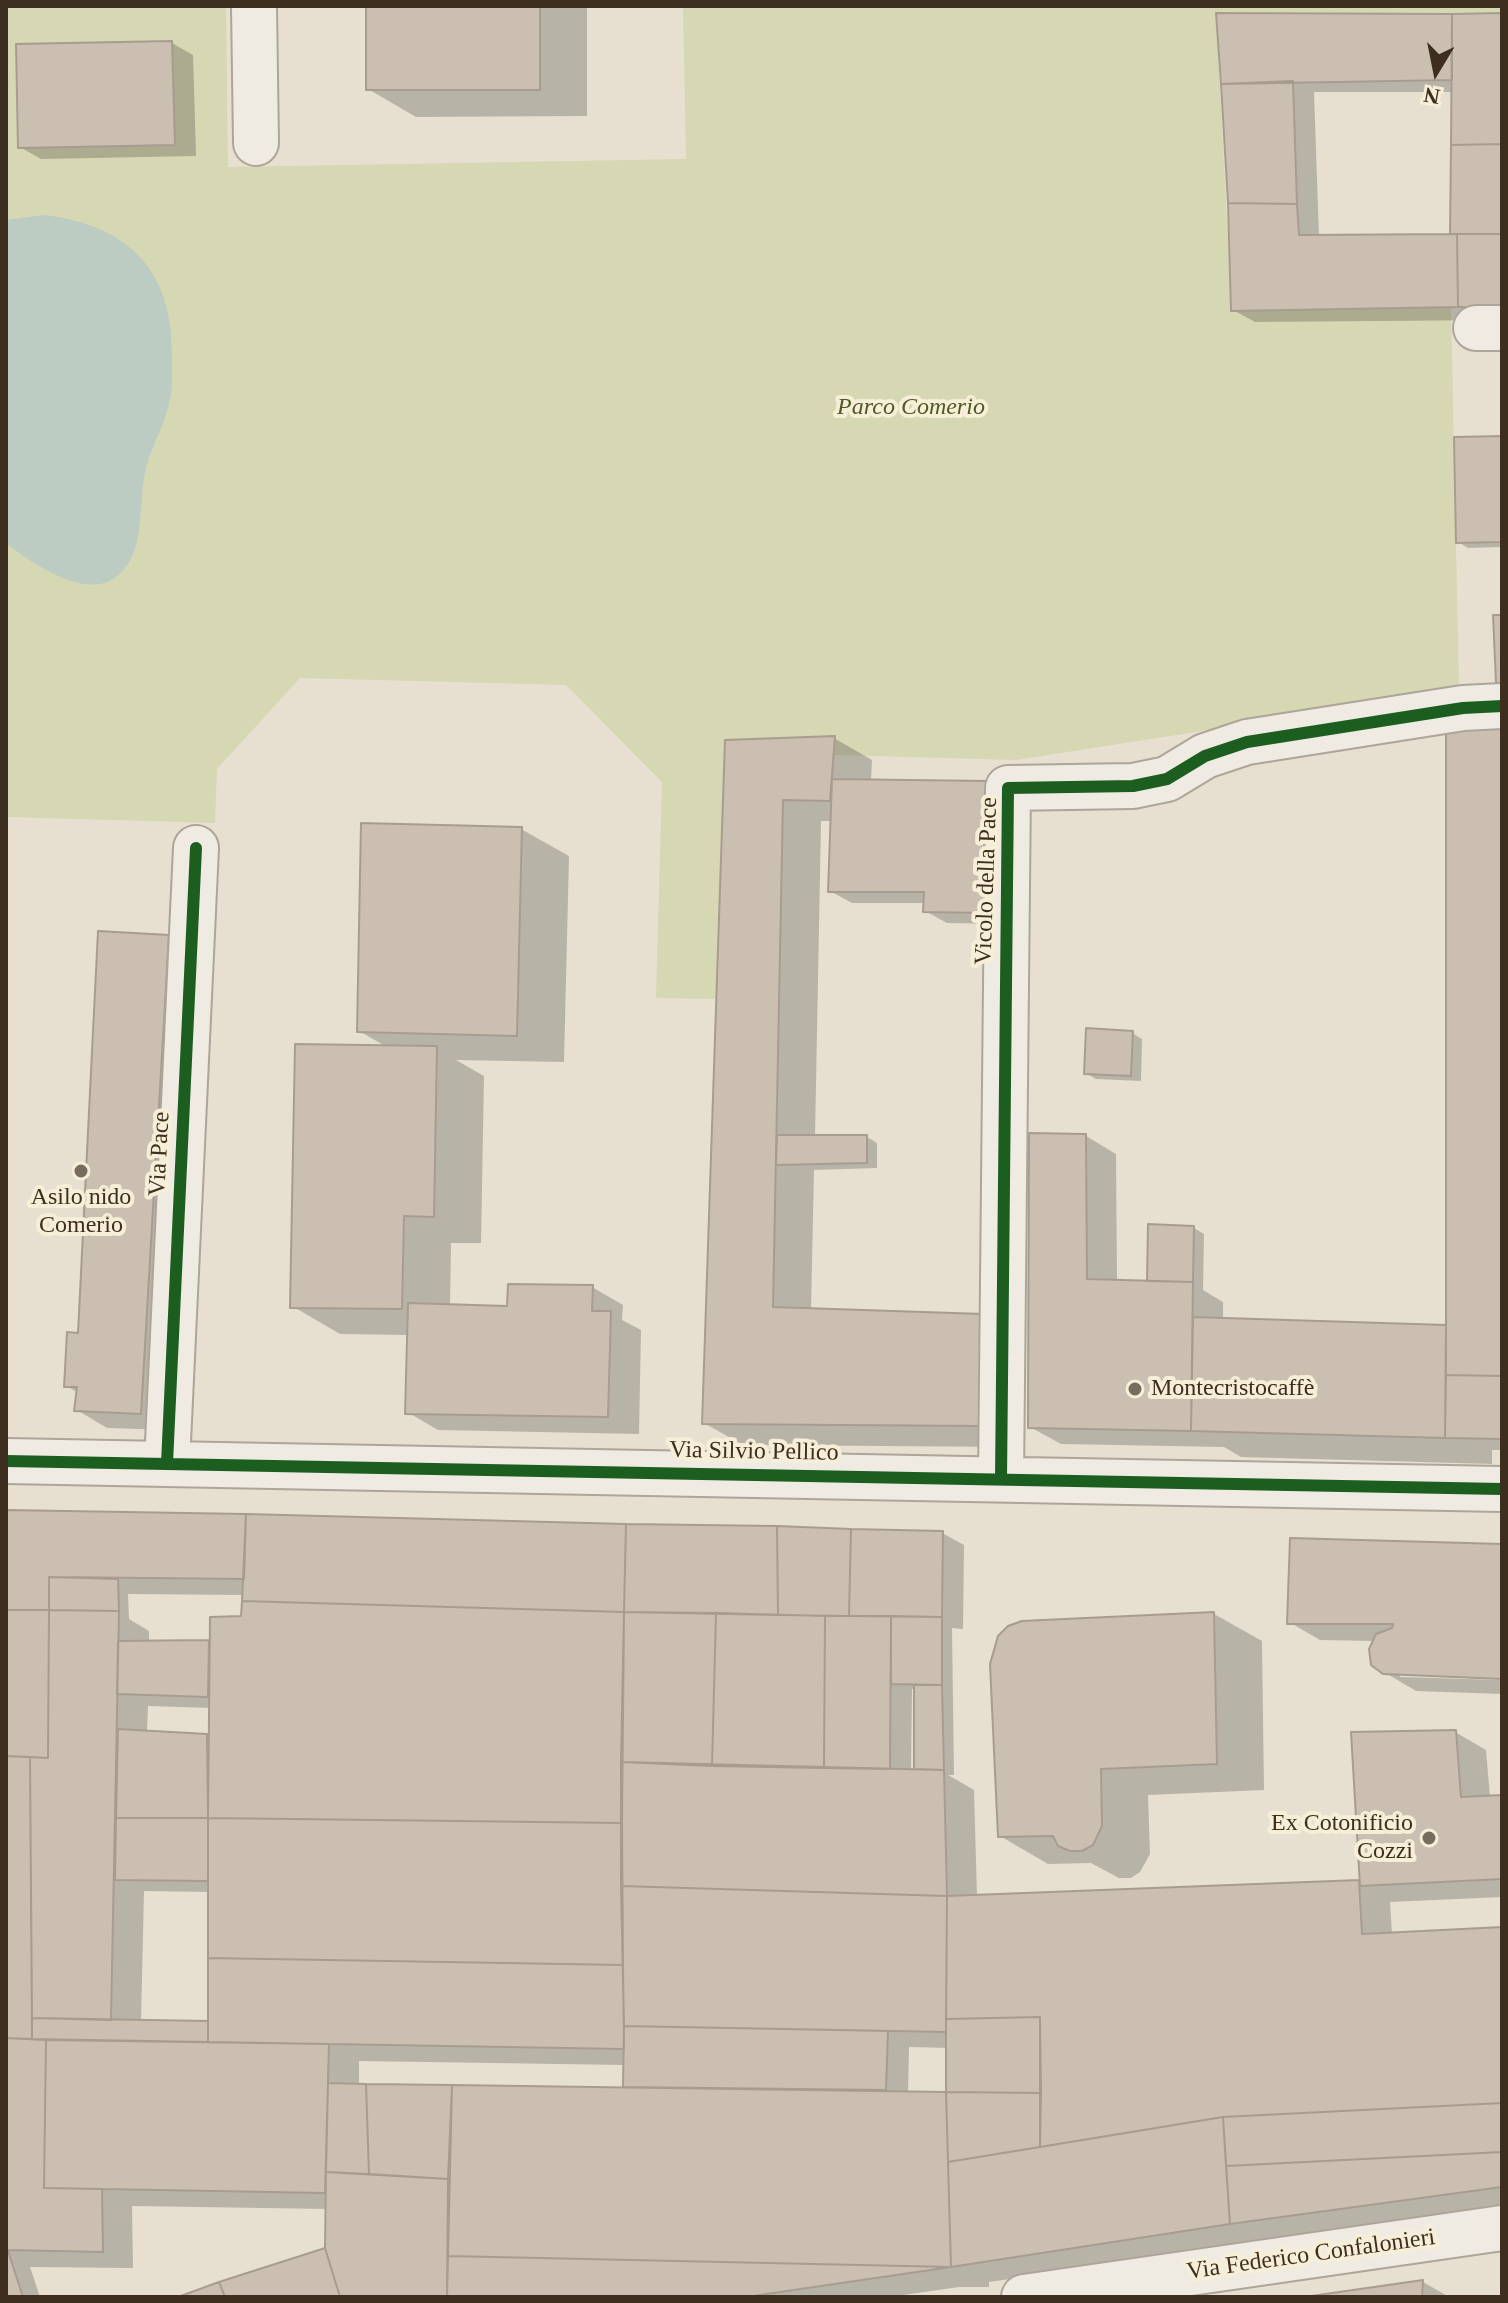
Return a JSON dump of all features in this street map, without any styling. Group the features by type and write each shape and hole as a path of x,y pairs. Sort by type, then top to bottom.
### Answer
{"street":[{"path":"254,6 256,143"},
{"name":"Vicolo della Pace","path":"1001,1478 1008,788 1133,786 1167,779 1205,756 1247,742 1463,708 1502,706"},
{"name":"Via Pace","path":"167,1463 196,848"},
{"name":"Via Silvio Pellico","path":"6,1461 1502,1489"},
{"name":"Via Federico Confalonieri","path":"1024,2297 1502,2228"}],"green space":[{"name":"Parco Comerio","path":"6,6 226,6 228,167 686,159 683,6 1502,6 1502,13 1216,14 1232,311 1451,307 1459,691 1016,760 833,755 834,736 726,740 718,999 656,998 662,782 566,685 300,678 217,769 215,823 6,817"}],"shaded area":[{"path":"44,215 74,220 122,241 140,257 154,276 164,299 170,326 170,398 147,464 137,543 126,568 104,583 74,582 59,576 6,543 6,220"}],"building":[{"path":"366,6 540,6 540,90 366,90"},
{"path":"1216,13 1452,14 1452,80 1221,84"},
{"path":"1502,13 1502,144 1451,145 1452,14"},
{"path":"172,41 175,145 18,148 16,44"},
{"path":"1293,81 1297,204 1228,203 1221,84"},
{"path":"1502,144 1502,234 1450,234 1451,145"},
{"path":"1228,203 1297,204 1299,235 1457,234 1458,307 1231,311"},
{"path":"1457,234 1502,234 1502,307 1458,307"},
{"path":"1502,436 1502,542 1456,543 1454,437"},
{"path":"1493,615 1502,615 1502,683 1496,683"},
{"path":"1502,726 1502,1376 1446,1375 1446,727"},
{"path":"835,736 830,801 783,800 773,1307 983,1314 981,1426 702,1424 725,740"},
{"path":"832,779 987,781 986,913 923,912 924,892 828,892"},
{"path":"361,823 522,827 517,1036 357,1032"},
{"path":"98,931 169,935 141,1414 74,1411 77,1387 64,1387 67,1332 78,1333"},
{"path":"1086,1028 1133,1031 1131,1076 1084,1074"},
{"path":"295,1044 437,1046 434,1217 404,1216 402,1309 290,1308"},
{"path":"1029,1133 1086,1134 1087,1279 1193,1282 1191,1431 1028,1428"},
{"path":"777,1135 867,1135 867,1163 776,1165"},
{"path":"1148,1224 1194,1226 1193,1282 1147,1281"},
{"path":"508,1284 593,1285 592,1311 611,1311 608,1417 405,1414 408,1303 507,1306"},
{"path":"1193,1317 1446,1325 1445,1438 1191,1431"},
{"path":"1446,1375 1502,1376 1502,1439 1445,1438"},
{"path":"6,1510 246,1514 244,1579 49,1577 49,1610 6,1610"},
{"path":"246,1514 626,1524 624,1612 242,1601"},
{"path":"626,1524 777,1526 778,1615 624,1612"},
{"path":"777,1526 851,1529 849,1616 778,1615"},
{"path":"851,1529 943,1531 942,1617 849,1616"},
{"path":"1290,1538 1502,1544 1502,1679 1383,1674 1371,1665 1369,1649 1376,1634 1392,1628 1393,1624 1287,1624"},
{"path":"49,1577 118,1579 119,1611 49,1610"},
{"path":"242,1601 624,1612 622,1823 208,1818 210,1617 241,1616"},
{"path":"6,1610 49,1610 48,1758 6,1756"},
{"path":"49,1610 119,1611 111,2020 32,2018 30,1757 48,1758"},
{"path":"624,1612 716,1613 712,1766 621,1762"},
{"path":"1214,1612 1217,1764 1101,1769 1102,1826 1093,1845 1082,1851 1070,1851 1058,1846 1053,1836 998,1837 990,1664 998,1636 1008,1626 1022,1621"},
{"path":"716,1613 825,1616 824,1768 712,1766"},
{"path":"825,1616 891,1616 890,1769 824,1768"},
{"path":"891,1616 942,1617 942,1685 891,1684"},
{"path":"209,1640 208,1697 117,1694 118,1641"},
{"path":"914,1685 942,1685 944,1770 914,1769"},
{"path":"118,1729 207,1734 208,1818 116,1818"},
{"name":"Ex Cotonificio Cozzi","path":"1456,1730 1461,1797 1502,1795 1502,1879 1360,1886 1351,1732"},
{"path":"6,1756 30,1757 32,2039 6,2038"},
{"path":"621,1762 944,1770 947,1896 621,1886"},
{"path":"116,1818 208,1818 208,1881 115,1880"},
{"path":"208,1818 622,1823 623,1965 208,1958"},
{"path":"1359,1880 1362,1934 1502,1927 1502,2103 1223,2117 1040,2147 1040,2017 946,2019 947,1896"},
{"path":"621,1886 947,1896 946,2032 624,2026"},
{"path":"208,1958 623,1965 624,2049 208,2042"},
{"path":"1040,2017 1041,2093 946,2092 946,2019"},
{"path":"32,2018 208,2021 208,2042 32,2039"},
{"path":"624,2026 888,2031 886,2090 623,2087"},
{"path":"6,2038 46,2040 44,2188 102,2189 103,2252 6,2250"},
{"path":"46,2040 329,2044 325,2193 44,2188"},
{"path":"328,2083 366,2084 369,2174 326,2172"},
{"path":"366,2084 452,2085 448,2179 369,2174"},
{"path":"452,2085 946,2092 951,2267 448,2256"},
{"path":"946,2092 1041,2093 1040,2147 948,2162"},
{"path":"1502,2103 1502,2152 1226,2166 1223,2117"},
{"path":"1223,2117 1230,2224 951,2267 948,2162"},
{"path":"1502,2152 1502,2187 1230,2224 1226,2166"},
{"path":"326,2172 448,2179 447,2297 340,2297 325,2248"},
{"path":"325,2248 340,2297 225,2297 219,2282"},
{"path":"8,2251 23,2297 6,2297"},
{"path":"448,2256 951,2267 746,2297 447,2297"},
{"path":"1423,2280 1422,2297 1304,2297"},
{"path":"219,2282 225,2297 178,2297"}],"cycle path":[{"path":"1001,1478 1008,788 1133,786 1167,779 1205,756 1247,742 1463,708 1502,706"},
{"path":"167,1463 196,848"},
{"path":"6,1461 1502,1489"}],"place":[{"name":"Asilo nido Comerio","path":"81,1171"},
{"name":"Montecristocaffè","path":"1135,1389"},
{"name":"Ex Cotonificio Cozzi","path":"1429,1838"}]}
